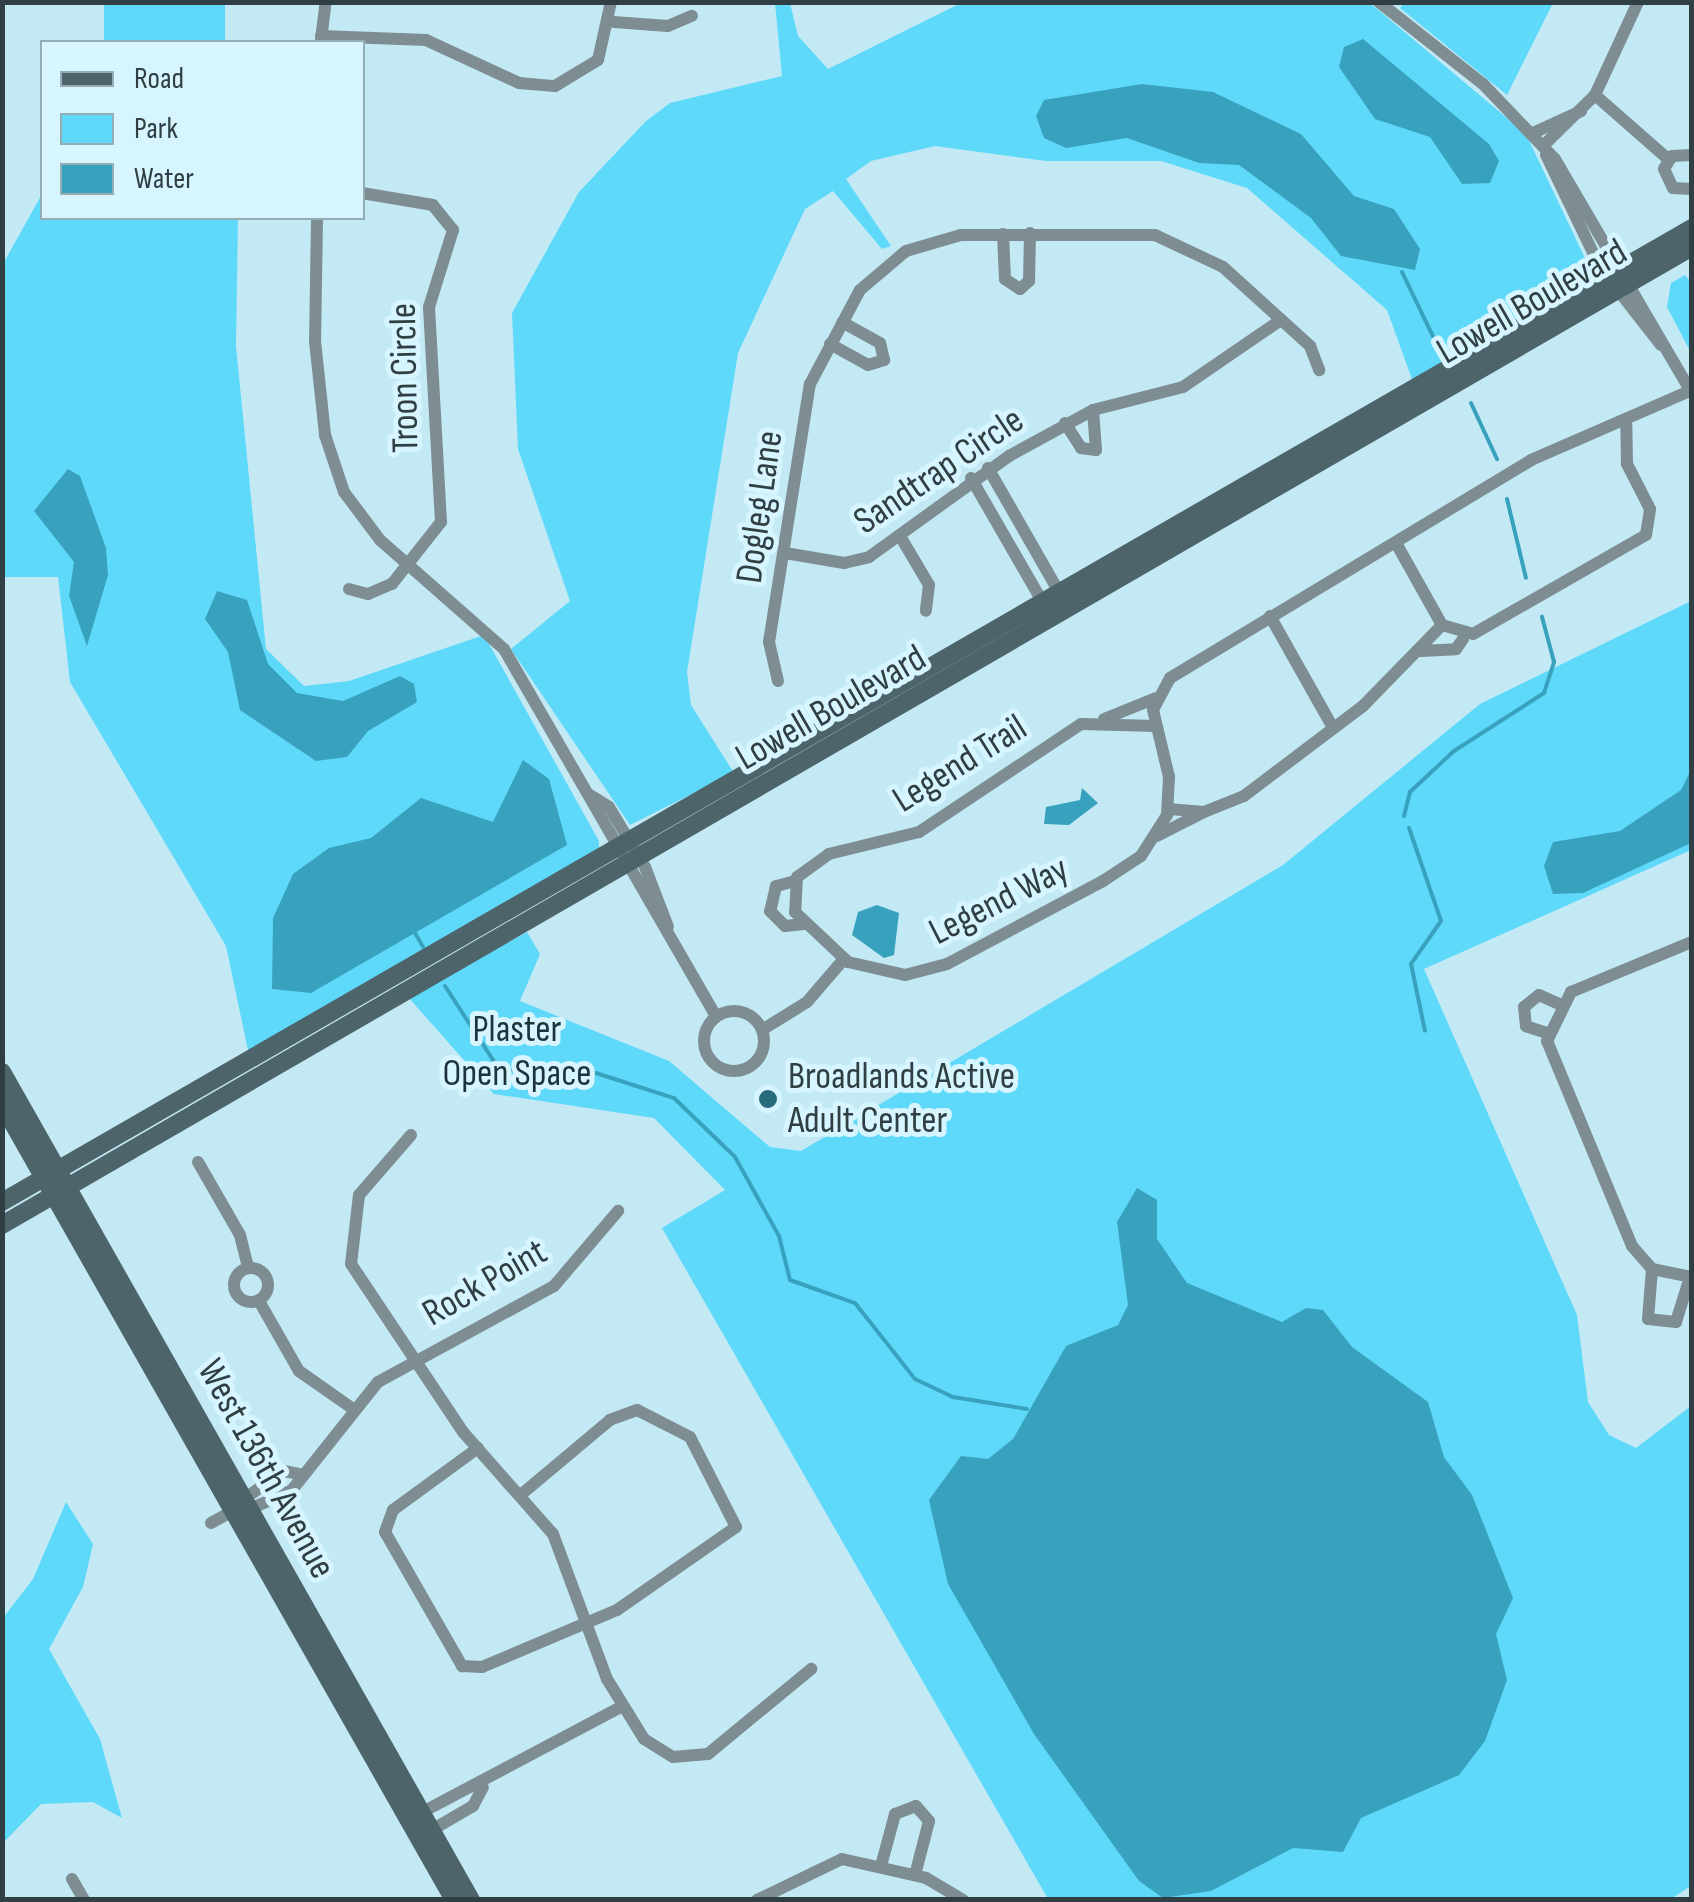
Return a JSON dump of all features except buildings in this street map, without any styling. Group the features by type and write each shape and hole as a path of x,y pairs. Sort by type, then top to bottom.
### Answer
{"main road":[{"name":"Lowell Boulevard","path":"2,1224 56,1182 1620,279 1692,228"},
{"name":"Lowell Boulevard","path":"1620,279 1692,247"},
{"name":"West 136th Avenue","path":"2,1072 56,1182 425,1834 470,1900"},
{"name":"West 136th Avenue","path":"2,1104 56,1182"},
{"name":"Lowell Boulevard","path":"2,1202 56,1182"},
{"name":"West 136th Avenue","path":"238,1502 253,1512 415,1816"},
{"name":"West 136th Avenue","path":"425,1834 454,1900"}],"street":[{"path":"326,2 321,39 426,40 544,87 591,68 614,22 611,2"},
{"path":"1380,2 1544,146 1691,392"},
{"path":"1544,146 1595,95 1638,2"},
{"path":"614,22 668,26 692,16"},
{"path":"1595,95 1668,159 1668,185 1692,189"},
{"path":"1533,134 1581,110"},
{"path":"1544,146 1620,279"},
{"path":"1668,159 1692,154"},
{"name":"Troon Circle","path":"365,194 433,205 460,224 429,307 447,513 410,565"},
{"path":"317,220 315,341 328,450 364,523 480,622 627,854 716,1016"},
{"path":"1003,234 1005,279 1020,288 1029,281 1030,233"},
{"name":"Dogleg Lane","path":"778,682 769,642 805,400 842,322 874,275 906,251 1030,233 1144,233 1184,244 1281,320 1319,370"},
{"name":"Sandtrap Circle","path":"785,553 852,562 900,536 971,478 1065,424 1093,410 1183,387 1281,320"},
{"path":"830,344 868,365 884,360 880,343 842,322"},
{"name":"Legend Trail","path":"844,959 804,924 785,926 770,911 776,886 795,881 829,854 934,824 1008,768 1104,719 1156,698 1183,667 1531,460 1626,426 1691,392"},
{"name":"Sandtrap Circle","path":"1065,424 1081,448 1096,450 1102,436 1093,410"},
{"name":"Legend Way","path":"1421,651 1456,648 1463,638 1646,535 1650,509 1627,464 1626,426"},
{"path":"988,468 1056,605"},
{"path":"971,478 1056,605"},
{"path":"900,536 925,575 926,611"},
{"path":"1396,543 1442,625 1463,638"},
{"path":"349,589 382,590 410,565"},
{"path":"1270,616 1332,726"},
{"name":"Legend Way","path":"844,959 890,974 929,971 1103,881 1157,836 1244,796 1421,651 1442,625"},
{"path":"1156,698 1155,726 1168,810"},
{"path":"1104,719 1155,726"},
{"name":"Legend Way","path":"1157,836 1168,810 1204,812"},
{"path":"795,881 804,924"},
{"path":"1652,1268 1645,1313 1662,1327 1681,1314 1691,1277 1652,1268 1632,1246 1552,1066 1547,1033 1559,1004 1578,988 1692,942"},
{"path":"762,1030 808,1002 844,959"},
{"path":"1547,1033 1526,1026 1524,1007 1539,995 1559,1004"},
{"path":"716,1016 742,1012 762,1030"},
{"path":"716,1016 704,1043 728,1070 760,1056 762,1030"},
{"path":"411,1135 359,1195 349,1240 358,1283 416,1357 478,1448 523,1493 554,1534 622,1706 659,1750 700,1756 811,1669"},
{"path":"198,1162 240,1235 248,1268 269,1282 259,1301"},
{"name":"Rock Point","path":"253,1512 292,1490 300,1474 353,1409 416,1357 554,1286 618,1211"},
{"path":"248,1268 234,1289 259,1301 299,1371 353,1409"},
{"path":"478,1448 393,1510 385,1532 453,1658 482,1667 586,1620 728,1540 731,1510 681,1427 637,1410 610,1420 523,1493"},
{"path":"211,1523 284,1471 300,1474"},
{"path":"415,1816 460,1788 483,1787 622,1706"},
{"path":"425,1834 473,1806 483,1787"},
{"path":"881,1866 895,1814 916,1806 929,1821 915,1875"},
{"path":"757,1900 826,1862 881,1866 915,1875 962,1900"},
{"path":"72,1879 84,1900"}],"green space":[{"path":"1404,2 1553,3 1507,95 1400,8"},
{"path":"104,3 225,3 225,40 104,40"},
{"path":"775,3 790,3 798,36 828,69 961,3 1370,3 1526,134 1593,275 1413,382 1387,310 1247,188 1161,161 1046,161 935,146 871,161 846,179 891,246 882,249 833,191 805,209 738,353 687,672 691,705 734,773 630,825 511,649 570,601 518,449 512,313 579,192 646,121 670,103 782,76"},
{"path":"40,198 40,220 238,220 236,346 266,649 304,686 349,681 484,635 599,841 599,851 249,1055 226,946 70,682 58,577 3,577 3,264"},
{"path":"1685,275 1691,282 1689,349 1667,307 1671,283"},
{"name":"Plaster Open Space","path":"1691,601 1691,850 1424,969 1577,1315 1588,1402 1609,1435 1636,1448 1691,1406 1691,1886 1669,1900 1048,1899 662,1228 725,1190 654,1118 494,1094 408,997 527,932 540,954 520,1001 669,1061 770,1147 801,1151 1283,865 1480,704"},
{"path":"66,1502 93,1544 83,1587 49,1649 100,1739 122,1818 93,1802 41,1804 3,1843 3,1618 33,1579"}],"water":[{"path":"1363,39 1489,144 1499,161 1490,183 1462,184 1430,137 1375,119 1339,67 1344,47"},
{"path":"1142,84 1213,92 1301,134 1354,196 1394,209 1420,249 1415,270 1341,256 1311,218 1239,165 1199,163 1127,138 1066,148 1044,138 1036,116 1044,100"},
{"path":"68,469 80,476 106,548 108,575 87,646 69,596 74,562 34,511"},
{"path":"217,591 247,600 268,664 297,693 343,701 400,676 414,684 417,702 368,731 347,757 316,761 240,710 228,652 205,619"},
{"path":"523,760 549,779 567,845 311,993 272,989 273,918 293,874 329,848 371,838 421,798 493,822"},
{"path":"1691,770 1691,843 1583,893 1553,894 1544,866 1553,842 1620,831 1681,790"},
{"path":"1082,788 1098,803 1069,825 1044,824 1046,807 1080,800"},
{"path":"877,905 899,913 894,955 884,958 852,935 858,912"},
{"path":"1137,1188 1157,1200 1157,1239 1187,1283 1282,1322 1306,1308 1323,1310 1352,1347 1428,1402 1444,1457 1472,1495 1513,1598 1496,1634 1507,1680 1485,1741 1459,1775 1361,1818 1343,1852 1293,1848 1211,1891 1163,1898 1139,1881 1034,1734 948,1584 929,1500 961,1456 988,1459 1013,1439 1066,1346 1118,1325 1128,1305 1117,1222"}],"waterway":[{"path":"1402,272 1439,349"},
{"path":"1471,403 1497,459"},
{"path":"1507,499 1526,578"},
{"path":"1404,816 1410,792 1454,751 1544,693 1554,662 1542,617"},
{"path":"1409,828 1441,921 1411,964 1425,1031"},
{"path":"415,933 423,947"},
{"path":"445,986 499,1069 596,1073 674,1098 735,1157 779,1236 790,1280 855,1303 915,1379 953,1397 1027,1409"}],"place":[{"name":"Broadlands Active Adult Center","path":"768,1099"}]}
